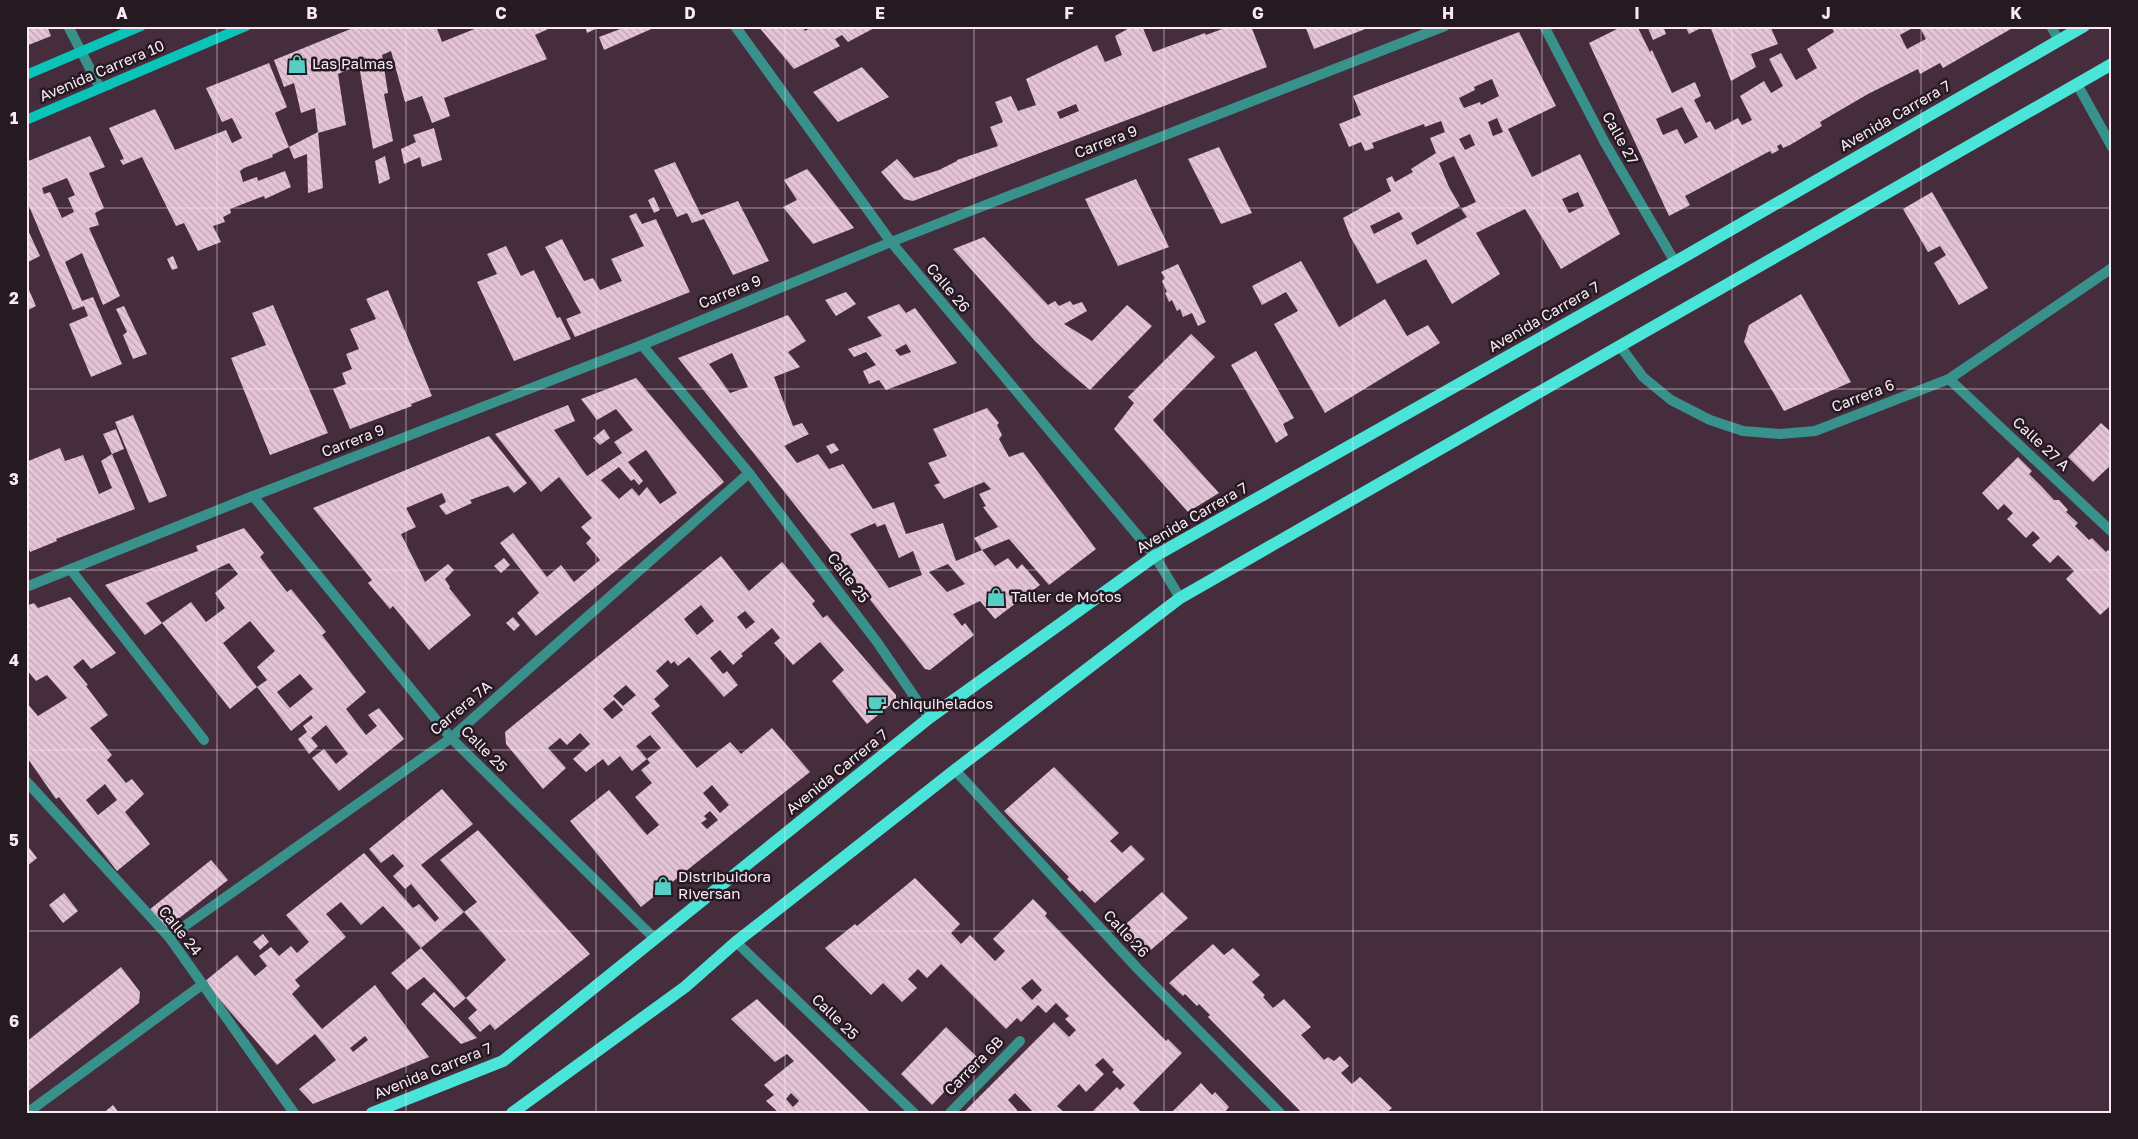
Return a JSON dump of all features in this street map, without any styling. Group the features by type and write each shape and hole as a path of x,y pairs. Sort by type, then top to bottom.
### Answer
{"main road":[{"name":"Avenida Carrera 10","path":"26,75 141,26"},
{"name":"Avenida Carrera 10","path":"26,120 246,26"},
{"name":"Avenida Carrera 7","path":"372,1113 503,1060 929,718 1154,556 1675,262 2084,26"},
{"path":"512,1113 686,987 736,942 955,770 1180,598 2112,64"}],"street":[{"path":"68,26 100,88"},
{"name":"Calle 26","path":"735,26 891,242 1154,556 1180,598"},
{"name":"Carrera 9","path":"26,586 642,345 891,242 1445,26"},
{"name":"Calle 27","path":"1544,26 1605,143 1675,262"},
{"path":"2050,26 2059,41"},
{"path":"2077,84 2112,147"},
{"name":"Carrera 6","path":"1620,346 1643,377 1671,400 1710,420 1744,431 1780,434 1815,430 1949,379 2112,268"},
{"name":"Calle 25","path":"642,345 749,473 877,642 929,718"},
{"name":"Calle 27 A","path":"1949,379 2112,532"},
{"name":"Carrera 7A","path":"169,937 451,738 749,473"},
{"name":"Calle 25","path":"253,496 451,738 655,939"},
{"path":"71,570 204,740"},
{"name":"Calle 26","path":"955,770 1137,968 1280,1113"},
{"name":"Calle 24","path":"26,782 169,937 294,1113"},
{"name":"Calle 25","path":"736,942 914,1113"},
{"path":"27,1113 203,984"},
{"name":"Carrera 6B","path":"950,1113 1020,1041"}],"building":[{"path":"26,26 47,26 51,36 26,46"},
{"path":"358,26 436,26 442,42 477,28 476,26 555,26 535,35 547,59 444,98 450,116 432,123 422,96 405,102 391,51 382,55 388,93 384,94 393,141 373,149 359,65 338,74 346,125 318,133 315,108 301,113 294,83 284,87 274,60"},
{"path":"585,26 602,26 587,33"},
{"path":"623,26 658,26 604,50 599,37 623,28"},
{"path":"758,26 802,26 805,31 814,26 878,26 848,42 842,35 835,39 840,46 794,69"},
{"path":"1133,26 1142,26 1153,52 1230,26 1251,26 1267,67 913,201 904,199 881,172 897,159 914,178 939,170 957,160 998,146 990,127 1003,122 995,102 1011,96 1018,111 1036,105 1026,79 1097,45 1105,62 1122,55 1115,36","holes":["1076,104 1079,111 1060,119 1057,112"]},
{"path":"1305,26 1373,26 1314,49"},
{"path":"1623,26 1637,26 1650,52 1652,50 1672,93 1695,82 1701,96 1694,100 1706,123 1710,121 1715,130 1738,118 1742,125 1752,120 1740,96 1764,81 1771,93 1783,86 1769,59 1781,53 1796,80 1817,68 1807,49 1834,32 1831,26 1916,26 1900,35 1907,49 1926,39 1919,26 2016,26 1943,68 1940,63 1920,74 1918,69 1868,94 1820,122 1822,126 1790,145 1783,148 1781,144 1777,146 1779,150 1772,154 1770,151 1685,196 1690,205 1669,216 1589,43","holes":["1682,107 1698,137 1685,144 1677,129 1663,135 1656,119"]},
{"path":"1647,26 1663,26 1666,34 1653,40"},
{"path":"1685,26 1705,26 1689,34"},
{"path":"1710,26 1776,26 1771,28 1778,44 1751,54 1756,67 1731,81"},
{"path":"1519,32 1556,106 1508,129 1532,177 1580,154 1620,234 1561,269 1525,209 1476,233 1500,274 1452,304 1426,259 1377,284 1350,236 1343,218 1391,191 1386,179 1392,176 1395,182 1413,172 1411,169 1436,153 1430,138 1445,132 1441,121 1425,127 1424,124 1372,143 1374,148 1365,151 1361,142 1349,147 1339,124 1361,115 1353,96","holes":["1492,79 1499,96 1481,105 1480,102 1464,108 1459,98 1475,90 1474,87","1497,118 1503,132 1493,136 1488,122","1470,134 1475,145 1465,150 1459,139","1454,156 1476,202 1461,209 1467,217 1417,245 1411,233 1460,206 1449,187 1439,163","1578,192 1584,206 1569,213 1562,199","1399,212 1403,219 1374,234 1370,226"]},
{"path":"269,63 287,107 275,113 289,147 272,155 273,157 240,171 243,182 257,177 258,181 285,171 291,187 265,199 264,196 230,209 231,213 223,217 225,222 213,226 221,242 198,251 184,223 176,226 142,157 123,165 120,160 124,159 109,128 155,109 175,150 226,130 232,143 242,138 232,118 222,122 206,88"},
{"path":"862,67 889,97 838,122 813,92"},
{"path":"434,128 442,160 422,167 420,157 404,164 401,149 416,142 413,135"},
{"path":"318,132 323,188 308,193 307,154 294,159 289,147"},
{"path":"90,136 105,167 89,173 104,208 95,213 99,225 89,228 120,296 103,305 82,253 65,262 82,301 93,297 122,364 91,377 69,324 88,316 84,306 73,310 26,199 26,162","holes":["67,178 75,195 68,198 74,212 62,218 50,192 44,194 42,188"]},
{"path":"1219,147 1252,213 1221,224 1188,159"},
{"path":"385,156 390,179 379,184 375,161"},
{"path":"675,162 701,215 738,201 769,261 733,275 704,219 692,223 687,213 677,217 654,170"},
{"path":"807,169 854,228 813,244 783,207 797,200 784,180"},
{"path":"1136,179 1169,247 1118,266 1085,199"},
{"path":"1932,192 1988,288 1959,305 1934,263 1946,255 1940,246 1928,252 1903,209"},
{"path":"654,197 660,210 654,213 648,200"},
{"path":"636,213 642,224 656,219 690,292 575,337 566,319 581,313 545,247 562,239 584,281 593,278 600,290 622,281 611,259 644,246 629,216"},
{"path":"26,226 40,256 26,263"},
{"path":"984,237 1048,305 1055,301 1059,306 1070,301 1073,305 1082,302 1087,311 1064,324 1092,341 1127,305 1152,326 1090,390 1035,341 953,249"},
{"path":"506,246 521,276 534,270 557,318 560,317 571,339 514,361 477,282 497,274 487,254"},
{"path":"173,256 178,268 172,270 167,259"},
{"path":"1301,261 1339,327 1385,299 1407,336 1428,325 1440,343 1325,413 1274,324 1298,311 1286,292 1262,305 1252,286"},
{"path":"1178,264 1206,322 1198,326 1192,313 1183,317 1180,309 1177,311 1172,300 1169,302 1165,293 1167,292 1162,281 1165,278 1161,272"},
{"path":"26,283 36,306 26,311"},
{"path":"388,290 432,396 411,404 412,406 350,429 333,389 346,384 342,373 352,369 346,354 359,349 350,329 376,319 366,299"},
{"path":"846,292 856,304 836,316 825,300"},
{"path":"1801,294 1851,382 1784,411 1744,342 1749,325"},
{"path":"899,304 906,313 915,308 957,363 886,390 879,380 869,384 863,371 876,365 866,352 854,357 848,349 882,336 867,317","holes":["906,344 911,352 900,356 895,350"]},
{"path":"273,305 328,433 270,455 231,358 266,345 252,313"},
{"path":"124,306 147,354 133,359 123,335 127,332 116,309"},
{"path":"788,315 806,341 788,352 800,367 774,377 793,426 802,423 809,434 784,446 797,463 818,454 829,469 843,464 873,509 894,502 906,534 943,523 956,561 982,550 995,566 1008,558 1017,569 1022,564 1040,585 995,619 980,601 953,614 962,626 965,623 974,635 930,670 925,669 678,358","holes":["732,353 748,387 730,393 709,364","875,523 877,527 885,524 899,558 913,551 922,575 889,588 850,534","948,564 965,584 947,592 929,572"]},
{"path":"1191,334 1215,357 1153,420 1219,493 1188,512 1114,429 1134,403 1128,397"},
{"path":"1256,351 1294,418 1283,424 1288,435 1276,443 1231,365"},
{"path":"636,378 724,482 536,636 517,613 539,593 500,543 513,533 547,577 561,565 574,582 600,560 586,543 591,538 581,527 592,518 559,477 541,492 495,434 568,405 575,421 554,430 587,476 622,453 614,442 633,430 616,409 597,420 581,399","holes":["646,450 677,493 660,504 647,487 639,496 632,488 619,499 601,480 619,467 631,481 634,479 639,485 643,481 628,462"]},
{"path":"987,408 999,423 997,425 1002,435 999,439 1009,457 1023,452 1096,549 1049,585 1009,539 982,550 974,538 998,527 983,507 986,506 979,494 991,489 984,482 944,499 934,485 940,483 928,463 947,456 933,429"},
{"path":"133,415 167,496 149,503 115,422"},
{"path":"2101,423 2112,433 2112,464 2093,482 2068,457"},
{"path":"116,429 124,449 112,454 103,434"},
{"path":"604,429 610,438 600,445 593,438"},
{"path":"489,436 527,483 514,493 508,486 470,500 472,503 446,515 439,506 446,502 442,493 406,508 416,527 401,534 425,582 448,564 454,570 445,579 449,588 471,615 429,650 393,606 390,609 368,583 372,580 313,508"},
{"path":"834,443 839,450 831,454 826,446"},
{"path":"60,448 65,461 83,455 99,494 112,488 101,461 112,454 135,509 56,539 57,541 30,552 26,541 26,462"},
{"path":"2018,457 2032,471 2029,474 2054,500 2059,500 2068,510 2066,512 2078,523 2075,526 2089,540 2092,538 2106,552 2108,550 2112,553 2112,610 2109,607 2100,615 2066,579 2074,571 2058,555 2050,563 2032,545 2040,538 2033,531 2026,538 2007,519 2013,513 2004,504 1998,510 1982,493"},
{"path":"244,528 264,553 260,557 287,592 291,589 326,632 322,635 366,692 346,709 366,735 377,726 368,715 379,708 404,739 339,791 312,758 324,749 336,764 348,754 326,725 311,738 318,746 309,754 298,739 307,732 303,726 313,718 311,715 291,731 257,687 230,709 162,623 145,635 105,585 198,551 196,546","holes":["229,563 238,574 215,593 225,608 206,622 191,602 162,623 146,603","250,621 275,651 257,667 267,680 257,687 223,643","300,674 313,689 290,708 277,692"]},
{"path":"721,556 749,591 782,562 815,601 812,604 823,618 827,615 896,695 896,700 867,724 832,681 844,670 820,642 793,665 774,643 780,638 772,628 741,654 743,656 733,665 720,650 710,658 723,674 727,671 738,685 724,697 689,657 678,666 674,661 671,664 668,660 656,671 669,686 654,699 660,706 651,713 697,768 730,742 741,754 772,728 810,772 641,907 570,821 609,790 647,835 659,825 635,797 652,783 641,770 650,763 647,759 632,771 620,756 608,766 603,759 586,772 573,759 590,744 580,733 567,745 560,738 548,748 566,768 543,789 506,744 505,732","holes":["701,605 714,621 697,635 684,619","745,611 755,622 746,629 737,617","626,685 636,695 623,706 613,696","614,700 623,710 612,719 603,709","650,735 661,748 647,759 636,746","712,785 729,805 720,813 703,793","710,811 718,820 707,829 701,823 707,819 704,816"]},
{"path":"504,558 510,565 501,573 494,566"},
{"path":"70,597 116,653 91,669 83,659 73,667 88,685 86,686 108,715 90,728 112,755 107,760 126,783 132,779 144,794 125,812 150,844 117,871 59,797 56,799 26,756 26,702 38,716 67,698 47,675 36,681 26,669 26,606 34,603 38,608","holes":["105,784 117,800 98,815 86,800"]},
{"path":"513,617 520,625 514,631 506,623"},
{"path":"1054,767 1119,833 1110,841 1122,853 1131,845 1145,859 1095,903 1067,879 1069,877 1004,811"},
{"path":"442,789 473,824 421,865 464,912 421,948 383,906 361,925 341,902 326,914 346,937 295,980 300,986 292,994 322,1029 375,985 429,1057 313,1104 299,1089 336,1060 315,1034 277,1065 204,982 237,955 255,976 267,966 259,956 271,947 279,956 291,946 297,953 309,942 286,915 364,853 413,908 419,904 435,922 439,918 411,884 405,889 393,876 404,866 393,854 381,863 369,849","holes":["365,1036 368,1040 353,1052 350,1048"]},
{"path":"478,830 590,954 495,1030 490,1024 480,1032 468,1018 477,1010 466,998 506,960 464,912 477,902 440,860"},
{"path":"26,844 37,858 26,867"},
{"path":"211,860 228,880 164,930 149,910"},
{"path":"915,878 960,924 951,933 961,944 970,935 995,961 1005,951 993,939 1033,899 1047,913 1045,916 1106,980 1166,1041 1168,1039 1182,1053 1133,1103 1142,1113 1091,1113 1117,1087 1120,1090 1125,1085 1112,1072 1114,1070 1103,1058 1095,1065 1104,1074 1086,1092 1079,1084 1057,1106 1065,1113 1034,1113 1015,1093 1008,1100 1017,1110 1017,1113 963,1113 1054,1022 1069,1037 1076,1030 1065,1019 1069,1016 1056,1003 1046,1013 1038,1005 1021,1022 1017,1018 1006,1029 941,964 927,978 918,969 908,979 917,988 902,1002 883,983 871,995 825,948 855,924 857,926","holes":["1032,979 1042,990 1032,1000 1021,988"]},
{"path":"1162,892 1188,918 1145,955 1133,942 1131,945 1118,931"},
{"path":"64,893 78,911 63,923 49,905"},
{"path":"263,934 269,942 260,950 253,942"},
{"path":"1213,944 1224,955 1233,948 1260,975 1252,982 1265,995 1263,997 1273,1008 1284,999 1311,1027 1301,1035 1324,1060 1328,1057 1334,1061 1340,1056 1349,1066 1341,1073 1352,1084 1360,1077 1392,1108 1386,1113 1302,1113 1208,1017 1210,1015 1199,1004 1197,1006 1185,994 1183,996 1169,983"},
{"path":"421,948 466,998 454,1008 424,977 407,990 391,973"},
{"path":"121,967 140,992 139,1003 26,1093 26,1042"},
{"path":"434,992 477,1038 461,1044 421,1004"},
{"path":"757,999 871,1113 779,1113 766,1101 774,1095 764,1085 794,1061 787,1054 775,1062 731,1019","holes":["791,1093 799,1101 793,1107 786,1099"]},
{"path":"946,1027 977,1057 932,1105 901,1074"},
{"path":"1201,1083 1212,1095 1215,1092 1229,1107 1224,1113 1171,1113"},
{"path":"113,1105 119,1113 104,1113 107,1110"}],"place":[{"name":"Las Palmas","path":"297,64"},
{"name":"Taller de Motos","path":"996,597"},
{"name":"chiquihelados","path":"877,704"},
{"name":"Distribuidora Riversan","path":"663,886"}]}
